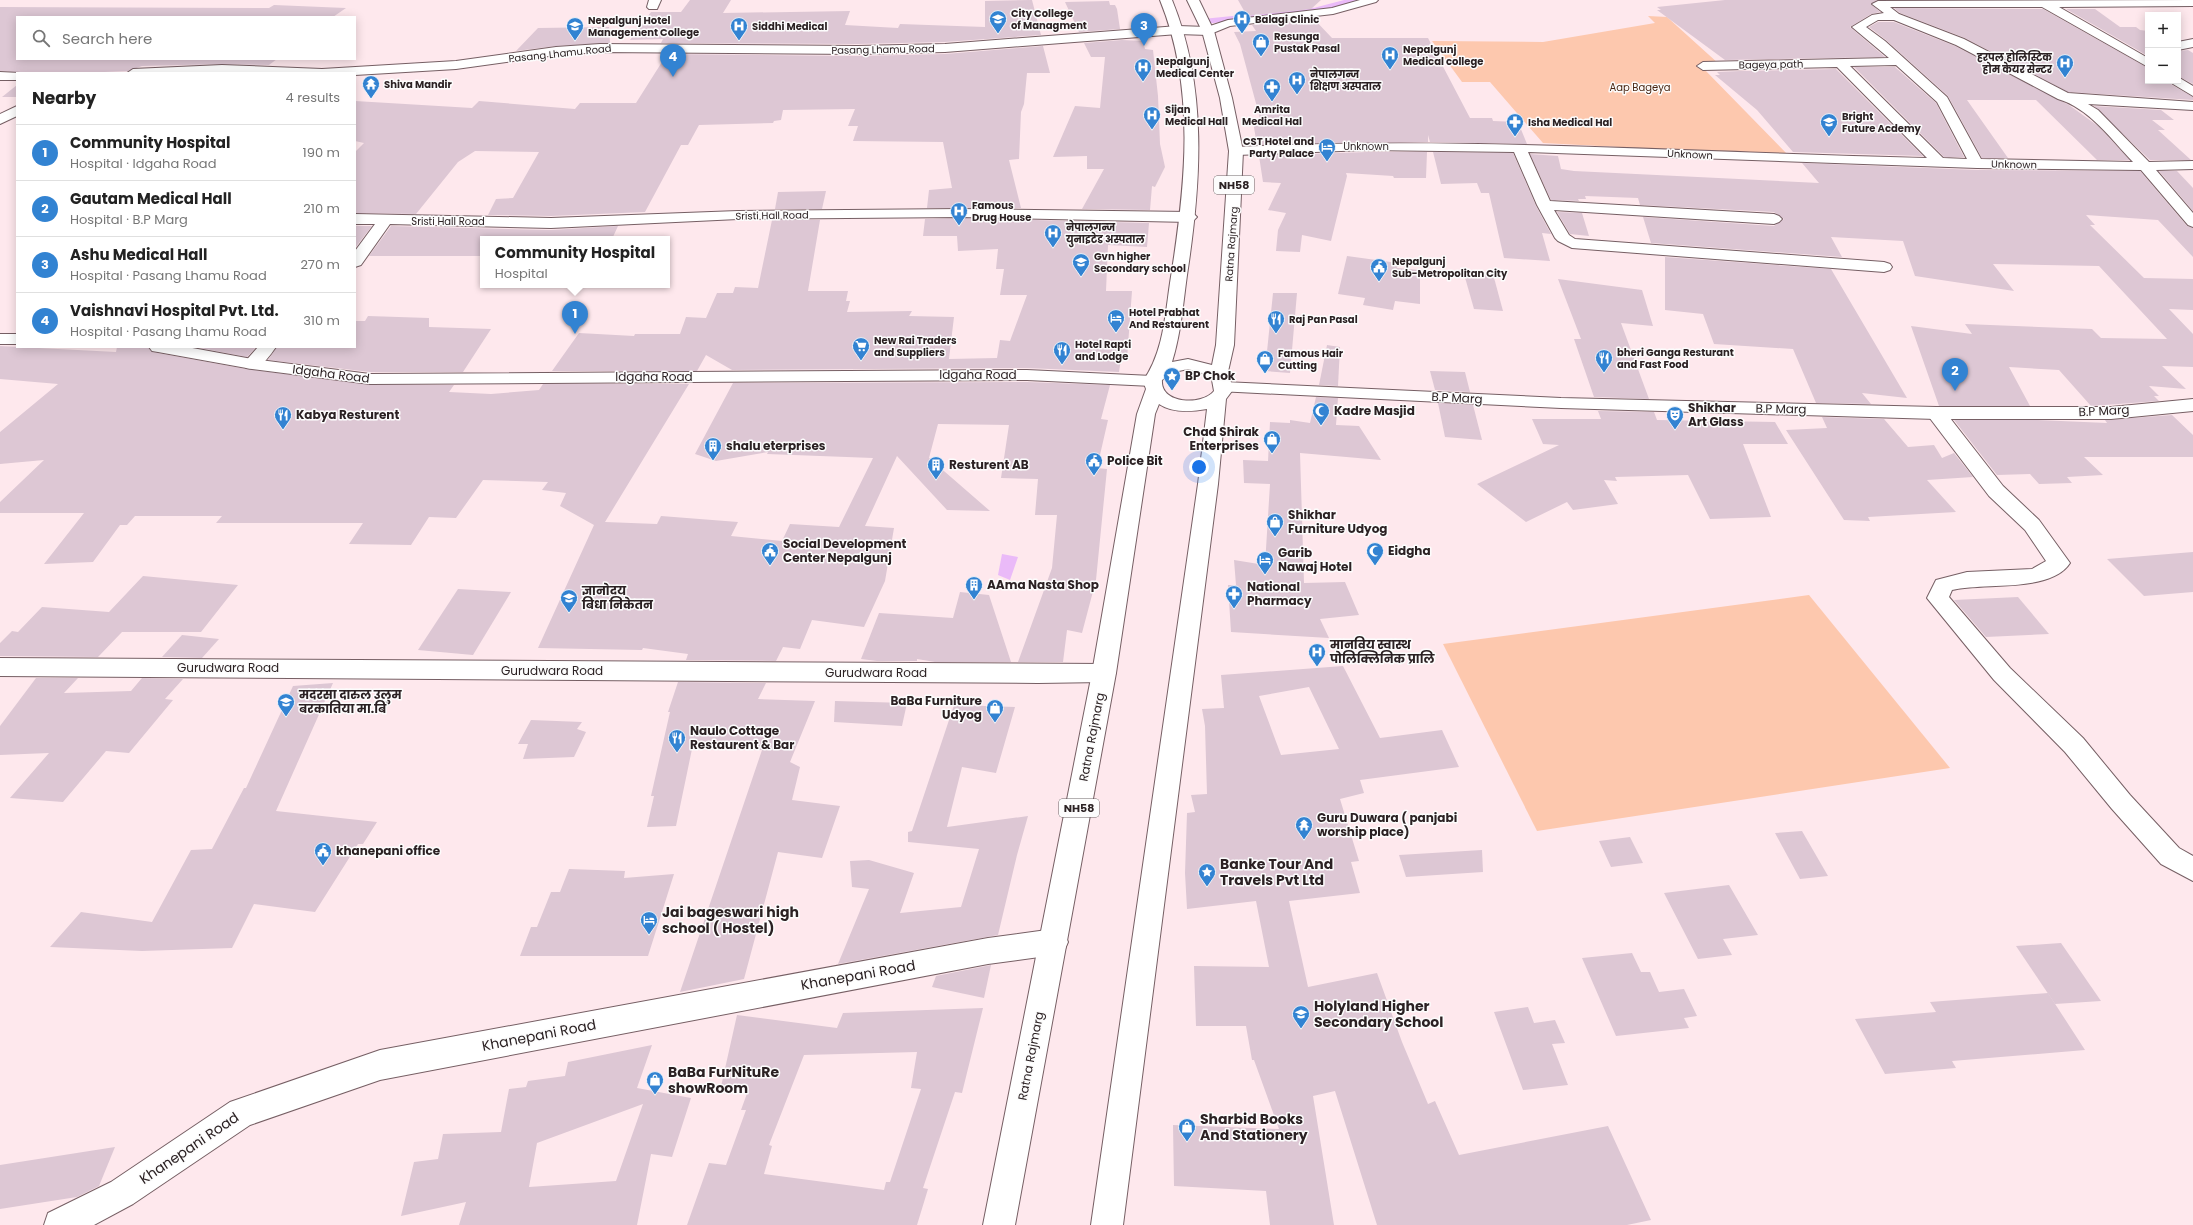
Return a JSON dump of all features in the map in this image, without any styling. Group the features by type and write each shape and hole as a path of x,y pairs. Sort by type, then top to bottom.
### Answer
{"main road":[{"name":"Ratna Rajmarg","path":"999,1225 1104,673 1146,414 1170,335 1189,216 1192,149 1188,84 1178,30 1166,0"},
{"name":"Ratna Rajmarg","path":"1107,1225 1209,477 1225,345 1236,151 1226,98 1208,31 1193,0"},
{"path":"1208,31 1228,23 1333,11 1372,0"},
{"path":"1868,0 1880,5 1895,16 1960,42 2063,96 2073,99 2193,106"},
{"path":"1880,5 2008,2 2167,1 2193,3"},
{"path":"2042,2 2145,61"},
{"path":"1895,16 1876,17 1858,27 1881,44 1897,61 1942,100 1977,164"},
{"name":"Pasang Lhamu Road","path":"339,72 456,65 556,51 600,48 858,50 945,48 1178,30 1208,31"},
{"path":"2181,45 2193,43"},
{"path":"2124,50 2145,49"},
{"name":"Bageya path","path":"1703,66 1897,61"},
{"path":"1840,63 1938,161"},
{"name":"Pasang Lhamu Road","path":"155,72 222,69 297,72"},
{"path":"0,76 16,76"},
{"path":"2181,84 2193,92"},
{"path":"2073,99 2093,113 2145,166 2193,222"},
{"path":"0,120 16,111"},
{"name":"Unknown","path":"1236,151 1317,146 1519,147 1762,157 1938,161 1977,164 2145,166 2193,165"},
{"path":"1519,147 1544,205 1563,238 1572,242 1884,267"},
{"path":"1544,205 1774,220"},
{"name":"Sristi Hall Road","path":"356,219 385,221 551,223 738,215 953,213 1189,216"},
{"path":"356,261 385,221"},
{"path":"0,339 16,340"},
{"name":"Idgaha Road","path":"164,348 252,364 370,379 1026,375 1155,381"},
{"path":"252,364 267,348"},
{"path":"1188,364 1204,367 1220,387 1206,404 1192,407 1178,406 1163,400 1155,381 1172,366 1188,364"},
{"name":"B.P Marg","path":"1220,387 1569,404 1936,413 2111,413 2193,405"},
{"path":"1936,413 1996,491 2032,525 2059,563 2036,576 1967,579 1944,585 1938,598 2002,674 2074,745 2121,802 2170,856 2193,869"},
{"name":"Gurudwara Road","path":"0,667 1038,674 1104,673"},
{"name":"Khanepani Road","path":"60,1225 122,1194 241,1113 380,1065 988,951 1054,942"}],"green space":[{"name":"Aap Bageya","path":"1648,16 1667,17 1719,64 1704,69 1789,156 1543,143 1490,82 1462,82 1432,41 1543,42 1655,23"},
{"path":"1809,595 1950,768 1537,831 1443,644"}],"shaded area":[{"path":"1002,554 1018,557 1010,580 998,575"}],"building":[{"path":"690,0 731,0 723,13 850,11 845,25 898,28 900,24 985,27 985,1 1032,0 1041,35 945,42 858,44 661,43 663,39 630,40 651,12 681,12"},
{"path":"1238,0 1321,0 1311,9 1247,16"},
{"path":"1725,0 1877,0 1871,4 1880,12 1871,14 1850,27 1885,57 1725,60 1657,10 1661,10 1657,7"},
{"path":"1109,1 1110,5 1115,5 1117,9 1120,29 1079,32 1065,2"},
{"path":"274,5 346,8 334,16 16,16 16,60 276,60 269,65 222,64 142,66 128,71 104,72 16,73 0,71 0,7 269,8"},
{"path":"1894,8 2043,9 2145,66 2145,84 2172,84 2193,97 2193,100 2068,92 1965,38 1900,13"},
{"path":"2066,9 2095,9 2120,27 2136,27 2140,30 2145,31 2145,54"},
{"path":"1313,18 1332,38 1428,38 1470,118 1492,118 1493,121 1518,122 1527,144 1430,142 1428,135 1428,142 1257,145 1253,122 1261,122 1240,44 1234,32 1256,31 1252,25"},
{"path":"1878,22 1894,22 1955,46 2069,105 2098,126 2130,160 2097,160 2036,100 1967,100 2008,158 1982,158 1948,96 1886,40 1869,27"},
{"path":"609,27 610,43 556,46 516,51 538,28"},
{"path":"1122,40 1143,41 1145,49 1153,50 1158,96 1160,144 1165,167 1155,187 1152,186 1150,210 1082,209 1104,169 1087,169 1087,156 1053,157 1075,106 1100,108 1105,57 1091,57 1084,43"},
{"path":"1043,46 1050,73 1027,73 1024,104 1021,112 1019,159 1009,160 1021,208 927,208 929,190 952,188 943,142 853,141 858,126 848,126 855,109 783,110 781,120 774,121 773,123 699,125 688,145 681,145 645,212 551,216 488,215 496,199 513,198 539,152 475,151 458,162 416,214 356,213 356,151 364,143 356,141 356,101 472,108 479,101 575,109 580,103 636,103 667,54 858,56 945,54"},
{"path":"2188,50 2193,53 2193,84 2181,78 2181,51"},
{"path":"1854,67 1895,67 1936,103 1964,157 1944,157"},
{"path":"1836,69 1923,156 1793,152 1757,110 1715,75 1720,75 1717,72"},
{"path":"16,86 16,97 2,97"},
{"path":"2094,106 2161,110 2174,120 2152,120 2165,130 2158,130 2191,160 2150,160"},
{"path":"1367,152 1427,152 1426,178 1394,178 1393,176 1346,173 1347,176 1331,241 1302,235 1300,252 1276,251 1278,230 1286,213 1268,210 1281,183 1263,182 1259,156"},
{"path":"1433,152 1513,153 1536,206 1551,234 1542,233 1550,261 1504,258 1489,193 1481,193 1477,183 1441,184"},
{"path":"1530,154 1558,156 1561,169 1574,171 1819,183 1802,163 1977,170 2140,171 2187,226 2193,228 2193,257 2158,220 2086,215 2095,225 2090,225 2144,278 2193,279 2193,310 2169,309 2193,334 2193,367 2162,366 2186,389 2149,386 2159,396 2154,396 2159,401 2091,406 2059,370 2009,367 2030,406 1939,406 1911,326 1972,334 1965,324 2092,329 2101,338 2167,339 2099,266 1993,264 2014,291 1915,276 1903,241 1831,237 1842,257 1651,243 1643,217 1774,226 1784,219 1774,212 1640,205 1638,198 1585,196 1586,199 1578,199 1579,201 1551,200"},
{"path":"2159,171 2177,171 2193,188 2193,211"},
{"path":"826,191 822,209 775,209 778,192"},
{"path":"1557,212 1582,213 1589,236 1570,234"},
{"path":"961,218 1149,223 1147,247 1108,245 1106,291 1132,291 1127,359 1121,359 1119,372 1027,368 732,370 706,355 697,371 552,371 579,333 634,336 635,334 680,334 686,317 706,318 717,293 733,293 735,287 758,288 772,220 820,220 808,291 848,291 846,301 850,301 847,312 912,311 909,316 954,317 949,359 997,358 1000,340 1010,341 1027,295 1000,295 1004,269 996,269 998,249 958,251 957,236 923,236 925,219"},
{"path":"356,226 372,226 356,247"},
{"path":"391,226 551,230 618,226 613,236 480,236 480,256 369,256"},
{"path":"1347,256 1398,263 1397,268 1420,270 1420,304 1395,301 1393,310 1363,305 1365,298 1338,294"},
{"path":"1665,257 1831,269 1907,398 1862,393 1871,404 1816,403 1793,349 1714,344 1703,314 1665,310"},
{"path":"1464,274 1493,274 1503,311 1474,309"},
{"path":"1558,279 1642,290 1653,326 1621,323 1649,399 1594,397 1574,339 1581,339"},
{"path":"1273,293 1297,293 1290,373 1265,371"},
{"path":"368,316 429,318 429,327 491,329 463,372 370,372 268,360 276,348 356,348 356,321 365,321"},
{"path":"1327,345 1340,347 1338,386 1319,385"},
{"path":"0,346 116,352 117,348 149,348 152,352 246,369 370,385 454,385 449,392 491,394 539,390 543,384 689,384 605,522 657,524 661,516 738,522 731,536 782,541 790,524 839,527 873,458 767,454 768,452 716,461 695,454 733,383 1027,382 1110,385 1101,419 1108,420 1097,468 1107,469 1096,580 1082,633 1067,630 1063,662 1018,662 1052,568 1057,515 1035,515 1038,479 1001,478 1009,425 938,424 929,458 990,511 947,510 897,456 865,526 894,528 885,581 864,627 812,620 800,649 783,647 776,661 686,660 688,654 643,648 642,650 538,648 594,525 560,506 566,493 542,490 548,482 483,480 456,518 429,517 411,545 349,544 363,523 216,523 222,516 135,516 127,525 120,525 93,562 44,564 84,513 0,513 0,502 44,460 0,464 0,432 58,384 0,379"},
{"path":"200,348 255,348 247,357"},
{"path":"1430,371 1465,372 1470,392 1435,390"},
{"path":"1316,397 1338,398 1336,425 1359,426 1381,460 1300,453 1304,583 1345,582 1359,615 1320,619 1329,638 1231,632 1228,585 1236,585 1234,560 1265,565 1270,484 1244,483 1243,460 1268,461 1270,422 1290,423 1290,420 1310,423"},
{"path":"1438,403 1473,405 1482,440 1445,437"},
{"path":"1598,411 1654,412 1657,420 1775,422 1788,444 1743,444 1771,517 1710,519 1688,475 1615,477 1617,481 1604,480 1618,504 1573,510 1567,502 1526,522 1477,484 1559,445 1543,444 1532,419 1601,419"},
{"path":"2172,415 2193,435 2193,457 2084,457 2103,475 2067,477 2072,483 2039,484 2030,474 1997,475 1954,420 2038,420 2107,423 2105,420"},
{"path":"1822,417 1884,419 1908,447 1934,445 1942,458 1954,453 1973,477 1927,480 1956,512 1868,517 1870,521 1844,520 1786,430 1827,428"},
{"path":"2193,552 2193,592 2144,596 2107,559"},
{"path":"143,576 238,585 201,632 122,632 98,657 0,656 0,643 12,631 18,632 42,607 109,612"},
{"path":"458,589 511,592 473,655 418,650"},
{"path":"960,592 989,595 1011,662 935,662 917,659 917,661 877,661 861,659 879,613 953,618"},
{"path":"2018,597 2049,634 1986,637 1954,600"},
{"path":"182,635 219,639 202,658 162,657"},
{"path":"1343,666 1380,738 1442,730 1459,767 1360,780 1364,793 1340,799 1359,861 1351,862 1360,893 1289,901 1308,987 1377,973 1402,1042 1428,1104 1435,1101 1459,1155 1608,1126 1651,1220 1627,1225 1377,1225 1335,1091 1313,1096 1334,1225 1270,1225 1266,1191 1174,1186 1173,1125 1279,1129 1254,1060 1252,1060 1246,1026 1196,1026 1194,966 1269,967 1256,901 1187,909 1185,873 1187,813 1195,812 1191,795 1207,794 1205,726 1202,709 1224,708 1221,675","holes":["1309,687 1339,749 1281,755 1259,696"]},
{"path":"36,678 78,678 64,693 131,691 142,678 183,679 165,699 173,700 129,753 106,751 63,802 10,798 49,753 0,755 0,726"},
{"path":"678,682 766,683 758,699 815,701 790,762 800,767 792,800 840,806 822,858 778,852 744,979 680,992 762,750 692,749 676,826 647,827 654,796 651,796 670,712 668,712"},
{"path":"333,683 276,811 377,822 363,844 358,844 315,912 254,904 232,948 142,951 50,947 81,912 152,922 191,850 212,849 244,788 246,788 293,686"},
{"path":"835,701 907,703 902,726 834,722"},
{"path":"954,705 1015,707 996,773 962,767 947,827 1028,816 998,935 838,964 869,889 852,887 850,861 869,860 914,873 900,913 961,907 979,849 908,842 908,832 912,831"},
{"path":"531,720 582,722 577,729 586,732 574,757 523,759 528,744 518,744"},
{"path":"1802,831 1828,876 1800,879 1775,833"},
{"path":"1630,837 1643,863 1611,867 1599,841"},
{"path":"1482,850 1483,872 1406,877 1399,855"},
{"path":"569,869 625,871 624,878 674,874 648,956 520,956 531,927 537,927 551,892 560,892"},
{"path":"1729,885 1758,935 1723,939 1732,955 1698,959 1664,893"},
{"path":"2061,943 2101,1001 2055,1004 2016,946"},
{"path":"1632,953 1641,972 1650,972 1659,992 1684,989 1697,1016 1684,1018 1689,1028 1616,1036 1582,958"},
{"path":"991,965 984,998 932,987 936,976"},
{"path":"2048,993 2085,1050 1952,1061 1956,1068 1885,1074 1855,1019 1936,1012 1930,1002"},
{"path":"1528,1007 1534,1023 1555,1020 1565,1043 1552,1044 1568,1085 1523,1090 1494,1012"},
{"path":"983,1008 962,1093 955,1092 923,1188 928,1189 917,1225 687,1225 709,1163 726,1165 746,1110 741,1110 749,1088 720,1091 737,1015 837,1028 843,1013","holes":["917,1052 911,1088 921,1089 890,1182 886,1182 884,1190 764,1174 772,1146 769,1145 804,1055"]},
{"path":"652,1045 637,1088 691,1098 672,1157 651,1154 637,1225 459,1225 466,1202 401,1216 414,1162 438,1159 443,1134 501,1132 509,1089 526,1087 528,1081 565,1076 568,1062","holes":["643,1104 616,1181 529,1187 537,1143"]},
{"path":"115,1147 99,1186 77,1197 0,1209 0,1165"}],"waterway":[{"path":"1208,21 1316,10 1354,0"}],"place":[{"name":"City College of Managment","path":"998,34"},
{"name":"Balagi Clinic","path":"1242,34"},
{"name":"Nepalgunj Hotel Management College","path":"575,41"},
{"name":"Siddhi Medical","path":"739,41"},
{"name":"Ashu Medical Hall","path":"1144,46"},
{"name":"Resunga Pustak Pasal","path":"1261,57"},
{"name":"Nepalgunj Medical college","path":"1390,70"},
{"name":"Vaishnavi Hospital Pvt. Ltd.","path":"673,77"},
{"name":"हरपल होलिस्टिक होम केयर सेन्टर","path":"2065,78"},
{"name":"Nepalgunj Medical Center","path":"1143,82"},
{"name":"नेपालगन्ज शिक्षण अस्पताल","path":"1297,95"},
{"name":"Shiva Mandir","path":"371,99"},
{"name":"Amrita Medical Hal","path":"1272,102"},
{"name":"Sijan Medical Hall","path":"1152,130"},
{"name":"Isha Medical Hal","path":"1515,137"},
{"name":"Bright Future Acdemy","path":"1829,137"},
{"name":"CST Hotel and Party Palace","path":"1327,162"},
{"name":"Famous Drug House","path":"959,226"},
{"name":"नेपालगन्ज युनाइटेड अस्पताल","path":"1053,248"},
{"name":"Gvn higher Secondary school","path":"1081,277"},
{"name":"Nepalgunj Sub-Metropolitan City","path":"1379,282"},
{"name":"Hotel Prabhat And Restaurent","path":"1116,333"},
{"name":"Community Hospital","path":"575,334"},
{"name":"Raj Pan Pasal","path":"1276,334"},
{"name":"New Rai Traders and Suppliers","path":"861,361"},
{"name":"Hotel Rapti and Lodge","path":"1062,365"},
{"name":"bheri Ganga Resturant and Fast Food","path":"1604,373"},
{"name":"Famous Hair Cutting","path":"1265,374"},
{"name":"BP Chok","path":"1172,391"},
{"name":"Gautam Medical Hall","path":"1955,391"},
{"name":"Kadre Masjid","path":"1321,426"},
{"name":"Kabya Resturent","path":"283,430"},
{"name":"Shikhar Art Glass","path":"1675,430"},
{"name":"Chad Shirak Enterprises","path":"1272,454"},
{"name":"shalu eterprises","path":"713,461"},
{"name":"Police Bit","path":"1094,476"},
{"name":"Resturent AB","path":"936,480"},
{"name":"Shikhar Furniture Udyog","path":"1275,537"},
{"name":"Social Development Center Nepalgunj","path":"770,566"},
{"name":"Eidgha","path":"1375,566"},
{"name":"Garib Nawaj Hotel","path":"1265,575"},
{"name":"AAma Nasta Shop","path":"974,600"},
{"name":"National Pharmacy","path":"1234,609"},
{"name":"ज्ञानाेदय बिधा निकेतन","path":"569,613"},
{"name":"मानविय स्वास्थ पोलिक्लिनिक प्रालि","path":"1317,667"},
{"name":"मदरसा दारुल उलुम बरकातिया मा.बि","path":"286,717"},
{"name":"BaBa Furniture Udyog","path":"995,723"},
{"name":"Naulo Cottage Restaurent & Bar","path":"677,753"},
{"name":"Guru Duwara ( panjabi worship place)","path":"1304,840"},
{"name":"khanepani office","path":"323,866"},
{"name":"Banke Tour And Travels Pvt Ltd","path":"1207,887"},
{"name":"Jai bageswari high school ( Hostel)","path":"649,935"},
{"name":"Holyland Higher Secondary School","path":"1301,1029"},
{"name":"BaBa FurNituRe showRoom","path":"655,1095"},
{"name":"Sharbid Books And Stationery","path":"1187,1142"}]}
